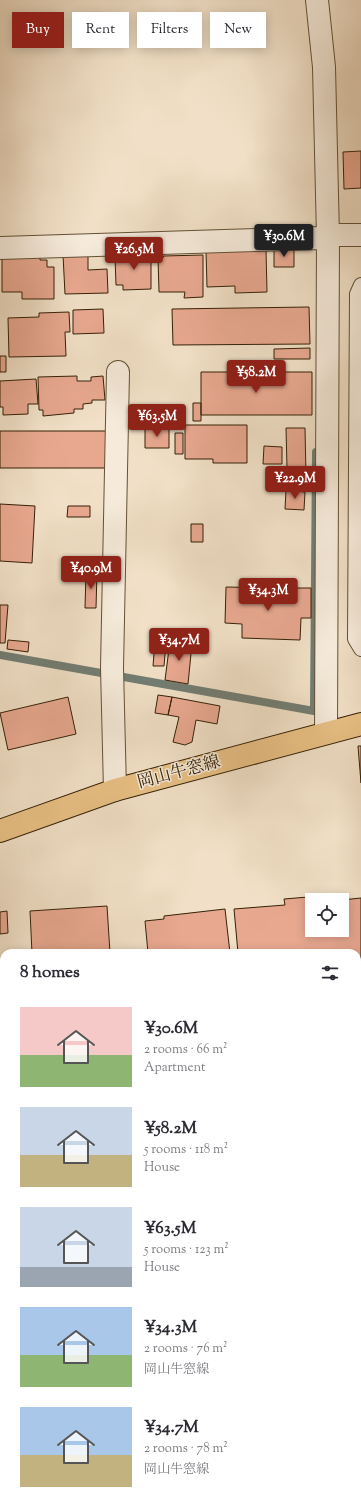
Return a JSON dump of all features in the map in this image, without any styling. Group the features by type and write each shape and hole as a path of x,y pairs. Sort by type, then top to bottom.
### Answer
{"main road":[{"name":"岡山牛窓線","path":"0,831 115,790 361,724"}],"street":[{"path":"317,0 324,67 326,733"},
{"path":"0,248 324,241 361,235"},
{"path":"115,790 112,674 118,372"}],"lane":[{"path":"361,285 357,294 358,451 355,639 361,649"}],"building":[{"path":"361,151 361,188 344,189 343,152"},
{"path":"274,248 294,248 294,267 274,267"},
{"path":"266,249 267,292 235,293 235,286 207,287 206,250"},
{"path":"151,252 151,289 123,290 123,285 116,285 115,257"},
{"path":"88,254 88,270 107,269 108,293 65,294 63,255"},
{"path":"203,255 203,297 184,298 185,292 159,292 158,258 163,258 163,256"},
{"path":"2,257 40,257 40,260 47,260 47,267 54,267 54,299 22,299 22,292 2,292"},
{"path":"309,307 310,344 173,345 172,309"},
{"path":"103,309 104,333 73,334 73,310"},
{"path":"69,312 70,332 65,332 66,356 9,357 8,318 39,317 39,313"},
{"path":"310,348 310,359 274,359 274,349"},
{"path":"0,356 6,356 6,372 0,372"},
{"path":"201,372 312,372 312,415 201,415"},
{"path":"77,376 77,381 91,381 91,377 103,376 105,400 92,400 92,403 83,404 83,409 74,409 74,413 43,416 43,410 39,410 38,377"},
{"path":"36,379 38,404 28,404 28,414 3,415 3,407 0,407 0,381"},
{"path":"193,403 201,403 201,421 193,421"},
{"path":"185,425 247,425 247,463 213,463 213,459 185,459"},
{"path":"145,428 169,428 169,448 145,448"},
{"path":"286,428 305,428 306,476 296,476 296,468 287,468"},
{"path":"0,431 111,431 112,468 0,468"},
{"path":"175,433 183,433 183,454 175,454"},
{"path":"264,446 282,447 282,464 263,464"},
{"path":"286,490 305,492 304,510 285,509"},
{"path":"0,504 35,506 32,563 0,561"},
{"path":"68,506 90,506 90,517 67,517"},
{"path":"191,524 203,524 203,542 191,542"},
{"path":"86,572 97,572 96,608 85,608"},
{"path":"226,587 278,588 278,597 282,597 282,588 311,588 311,618 301,618 300,640 242,638 242,624 225,623"},
{"path":"0,605 8,605 5,643 0,643"},
{"path":"8,640 29,642 28,652 7,649"},
{"path":"155,641 166,642 164,666 153,666"},
{"path":"170,641 192,644 188,684 165,680"},
{"path":"158,695 172,697 168,715 155,713"},
{"path":"68,697 76,734 8,750 0,713"},
{"path":"172,697 220,706 217,724 196,720 192,742 185,745 173,742 179,717 168,715"},
{"path":"358,746 361,746 361,783"},
{"path":"305,897 305,937 349,937 349,899 361,898 361,949 238,949 234,909 285,905 284,899"},
{"path":"107,906 110,949 32,949 30,911"},
{"path":"225,909 230,949 148,949 145,921 164,919 164,916"},
{"path":"7,911 8,933 0,934 0,912"}],"waterway":[{"path":"0,655 314,711 316,452"},
{"path":"324,1505 361,1505"}]}
